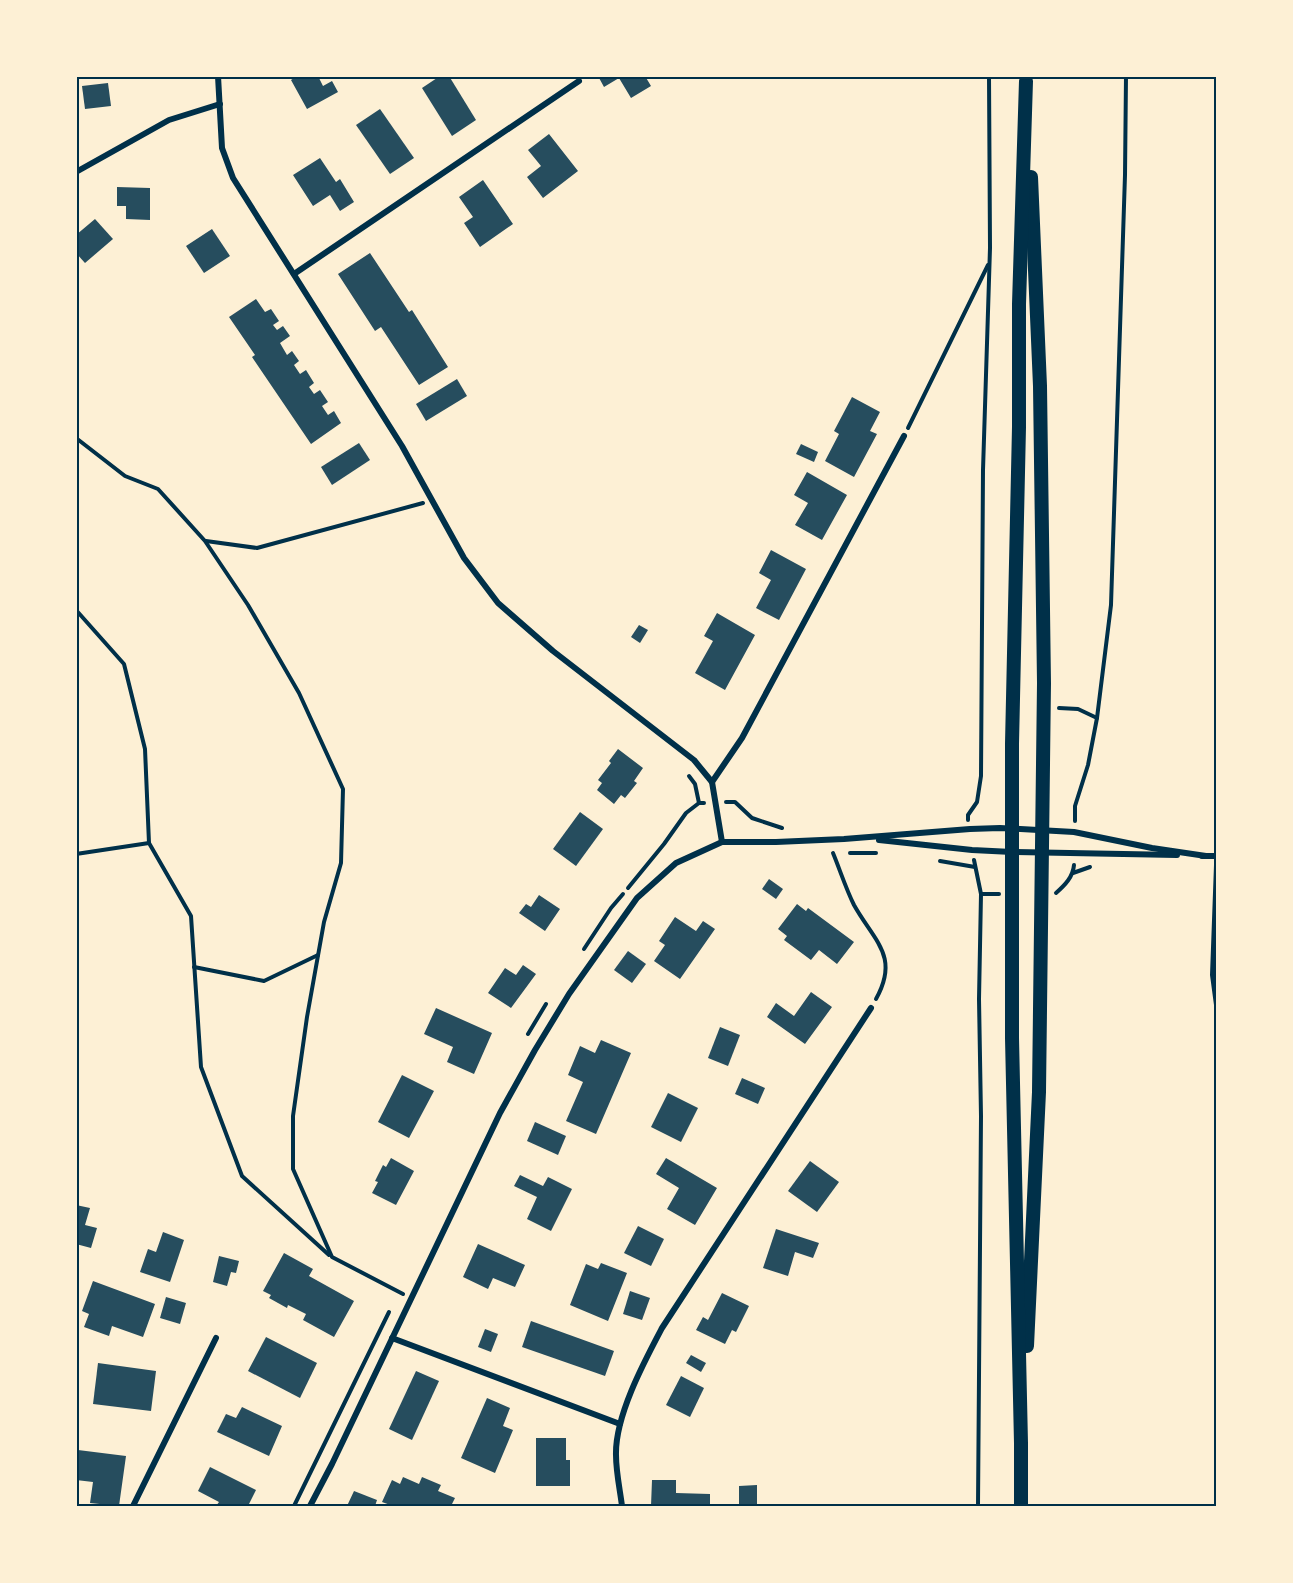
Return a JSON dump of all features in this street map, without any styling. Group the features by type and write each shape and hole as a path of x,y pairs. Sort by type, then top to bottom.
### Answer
{"highway":[{"path":"1022,1443 1012,1038 1012,829 1019,304 1026,79"},
{"path":"1021,1506 1022,1443 1039,1103 1044,683 1041,419 1026,79"}],"street":[{"path":"218,76 222,148 233,178 402,446 464,558 498,603 553,651 694,760 712,782 722,842"},
{"path":"294,274 579,81"},
{"path":"76,172 169,120 220,104"},
{"path":"712,782 742,738 904,436"},
{"path":"310,1506 500,1113 535,1050 569,994 637,898 676,863 722,842 844,839 970,829 1074,832 1206,856"},
{"path":"844,839 888,840 972,850 1012,852 1216,856"},
{"path":"622,1506 616,1455 620,1424 643,1364 662,1328 871,1008"},
{"path":"133,1506 216,1338"},
{"path":"392,1338 620,1424"}],"path":[{"path":"970,829 968,815 977,802 981,776 983,470 990,262 989,76"},
{"path":"1059,708 1078,709 1097,718 1112,605 1126,76"},
{"path":"904,436 990,262"},
{"path":"76,438 124,476 158,489 205,541 248,605 299,693 343,789 341,863 324,922 293,1116 293,1169 332,1257"},
{"path":"205,541 257,548 433,501"},
{"path":"76,610 123,664 145,749 149,843 191,916 201,1067 242,1176 332,1257 411,1298"},
{"path":"76,854 149,843"},
{"path":"972,850 981,894 978,1506"},
{"path":"824,852 883,853"},
{"path":"833,853 854,905 877,939 884,954 886,969 882,988 871,1008"},
{"path":"1216,856 1212,975 1216,1005"},
{"path":"934,860 975,867"},
{"path":"195,967 264,981 318,955"}],"building":[{"path":"297,76 318,76 323,86 332,81 338,92 307,109 291,80"},
{"path":"440,76 449,76 476,120 452,136 422,88"},
{"path":"598,76 645,76 651,86 631,98 619,78 604,87"},
{"path":"108,83 111,106 85,109 82,86"},
{"path":"380,109 414,158 390,174 356,125"},
{"path":"549,134 578,171 543,198 527,177 541,166 528,150"},
{"path":"320,158 336,182 340,179 354,202 340,211 330,195 313,206 293,175"},
{"path":"483,180 513,224 480,247 464,223 473,217 459,197"},
{"path":"117,187 150,188 150,220 126,219 126,206 117,206"},
{"path":"95,219 113,239 85,263 76,253 76,235"},
{"path":"212,229 230,256 204,273 186,246"},
{"path":"370,253 409,312 412,310 448,367 419,385 381,327 375,331 338,274"},
{"path":"256,299 265,312 271,309 279,321 273,325 277,330 283,326 290,336 280,343 287,355 292,351 299,361 294,365 300,374 306,370 314,383 309,387 314,394 320,390 328,402 322,406 328,415 334,411 341,423 311,444 252,357 255,355 229,317"},
{"path":"457,379 467,396 426,421 416,404"},
{"path":"852,397 880,412 870,431 877,434 854,477 825,461 839,434 834,431"},
{"path":"359,443 370,460 332,485 321,467"},
{"path":"801,444 818,452 814,462 796,454"},
{"path":"807,472 847,495 822,540 795,525 808,503 794,495"},
{"path":"771,550 806,569 779,620 756,608 771,580 759,573"},
{"path":"717,613 755,635 725,690 695,673 713,641 704,636"},
{"path":"639,625 648,630 640,643 631,637"},
{"path":"618,749 643,768 634,781 637,783 625,798 621,795 614,804 597,790 602,783 598,780"},
{"path":"580,812 603,829 576,866 553,849"},
{"path":"769,879 783,889 776,899 762,889"},
{"path":"539,895 560,909 545,931 519,913 526,904 531,907"},
{"path":"797,904 806,911 808,908 854,942 837,964 819,950 811,960 784,940 787,936 778,929"},
{"path":"675,917 696,931 703,921 715,929 680,979 654,961 665,945 659,941"},
{"path":"628,951 646,964 632,983 614,970"},
{"path":"523,965 536,974 511,1008 488,993 505,968 516,975"},
{"path":"811,992 832,1007 805,1044 767,1017 776,1003 794,1016"},
{"path":"436,1008 492,1033 474,1074 447,1062 453,1047 424,1034"},
{"path":"720,1027 740,1035 728,1066 708,1058"},
{"path":"601,1040 631,1053 596,1134 566,1121 583,1082 568,1075 580,1046 595,1053"},
{"path":"402,1075 434,1091 409,1138 378,1122"},
{"path":"742,1078 765,1088 758,1104 735,1094"},
{"path":"668,1093 698,1108 681,1142 651,1127"},
{"path":"535,1122 566,1136 558,1155 527,1141"},
{"path":"391,1158 414,1171 396,1205 372,1193 383,1165 386,1167"},
{"path":"666,1158 717,1188 695,1225 667,1209 679,1188 656,1174"},
{"path":"810,1161 839,1182 817,1212 788,1191"},
{"path":"520,1175 543,1186 548,1177 572,1189 551,1231 527,1219 537,1197 514,1186"},
{"path":"76,1205 90,1208 85,1225 97,1228 91,1248 76,1244"},
{"path":"638,1226 664,1239 651,1266 624,1253"},
{"path":"776,1229 819,1243 813,1258 795,1252 788,1276 763,1268"},
{"path":"163,1232 184,1240 170,1282 140,1272 148,1249 156,1252"},
{"path":"478,1244 525,1265 515,1287 493,1278 488,1289 463,1277"},
{"path":"284,1253 313,1269 309,1276 354,1301 334,1337 303,1320 306,1314 288,1305 287,1308 269,1298 271,1295 263,1291"},
{"path":"219,1256 239,1261 236,1273 231,1272 227,1286 213,1282"},
{"path":"601,1263 627,1273 608,1321 570,1305 586,1264 598,1269"},
{"path":"93,1281 155,1304 143,1337 112,1326 109,1336 84,1327 89,1314 82,1311"},
{"path":"630,1291 650,1298 642,1320 623,1314"},
{"path":"722,1293 749,1306 736,1332 732,1330 725,1344 696,1330 703,1317 708,1320"},
{"path":"166,1297 186,1303 180,1324 160,1318"},
{"path":"531,1321 614,1351 605,1376 522,1347"},
{"path":"485,1329 498,1334 491,1352 478,1347"},
{"path":"266,1337 317,1363 300,1398 248,1371"},
{"path":"691,1355 706,1363 701,1372 686,1363"},
{"path":"98,1363 156,1371 151,1411 93,1404"},
{"path":"416,1371 439,1381 412,1440 389,1429"},
{"path":"681,1376 704,1388 690,1417 666,1405"},
{"path":"487,1398 510,1408 503,1426 513,1430 495,1473 461,1458"},
{"path":"242,1407 282,1426 269,1456 217,1432 226,1414 236,1418"},
{"path":"536,1438 566,1438 566,1460 570,1460 570,1486 536,1486"},
{"path":"78,1450 126,1456 119,1506 90,1503 93,1482 76,1480"},
{"path":"210,1467 256,1490 248,1506 216,1506 219,1502 198,1491"},
{"path":"403,1477 419,1484 422,1477 441,1485 438,1491 455,1498 451,1506 393,1506 382,1502 392,1480 400,1484"},
{"path":"652,1480 676,1480 676,1493 710,1494 710,1506 651,1506"},
{"path":"757,1485 757,1506 739,1506 739,1486"},
{"path":"354,1491 377,1500 375,1506 347,1506"}]}
